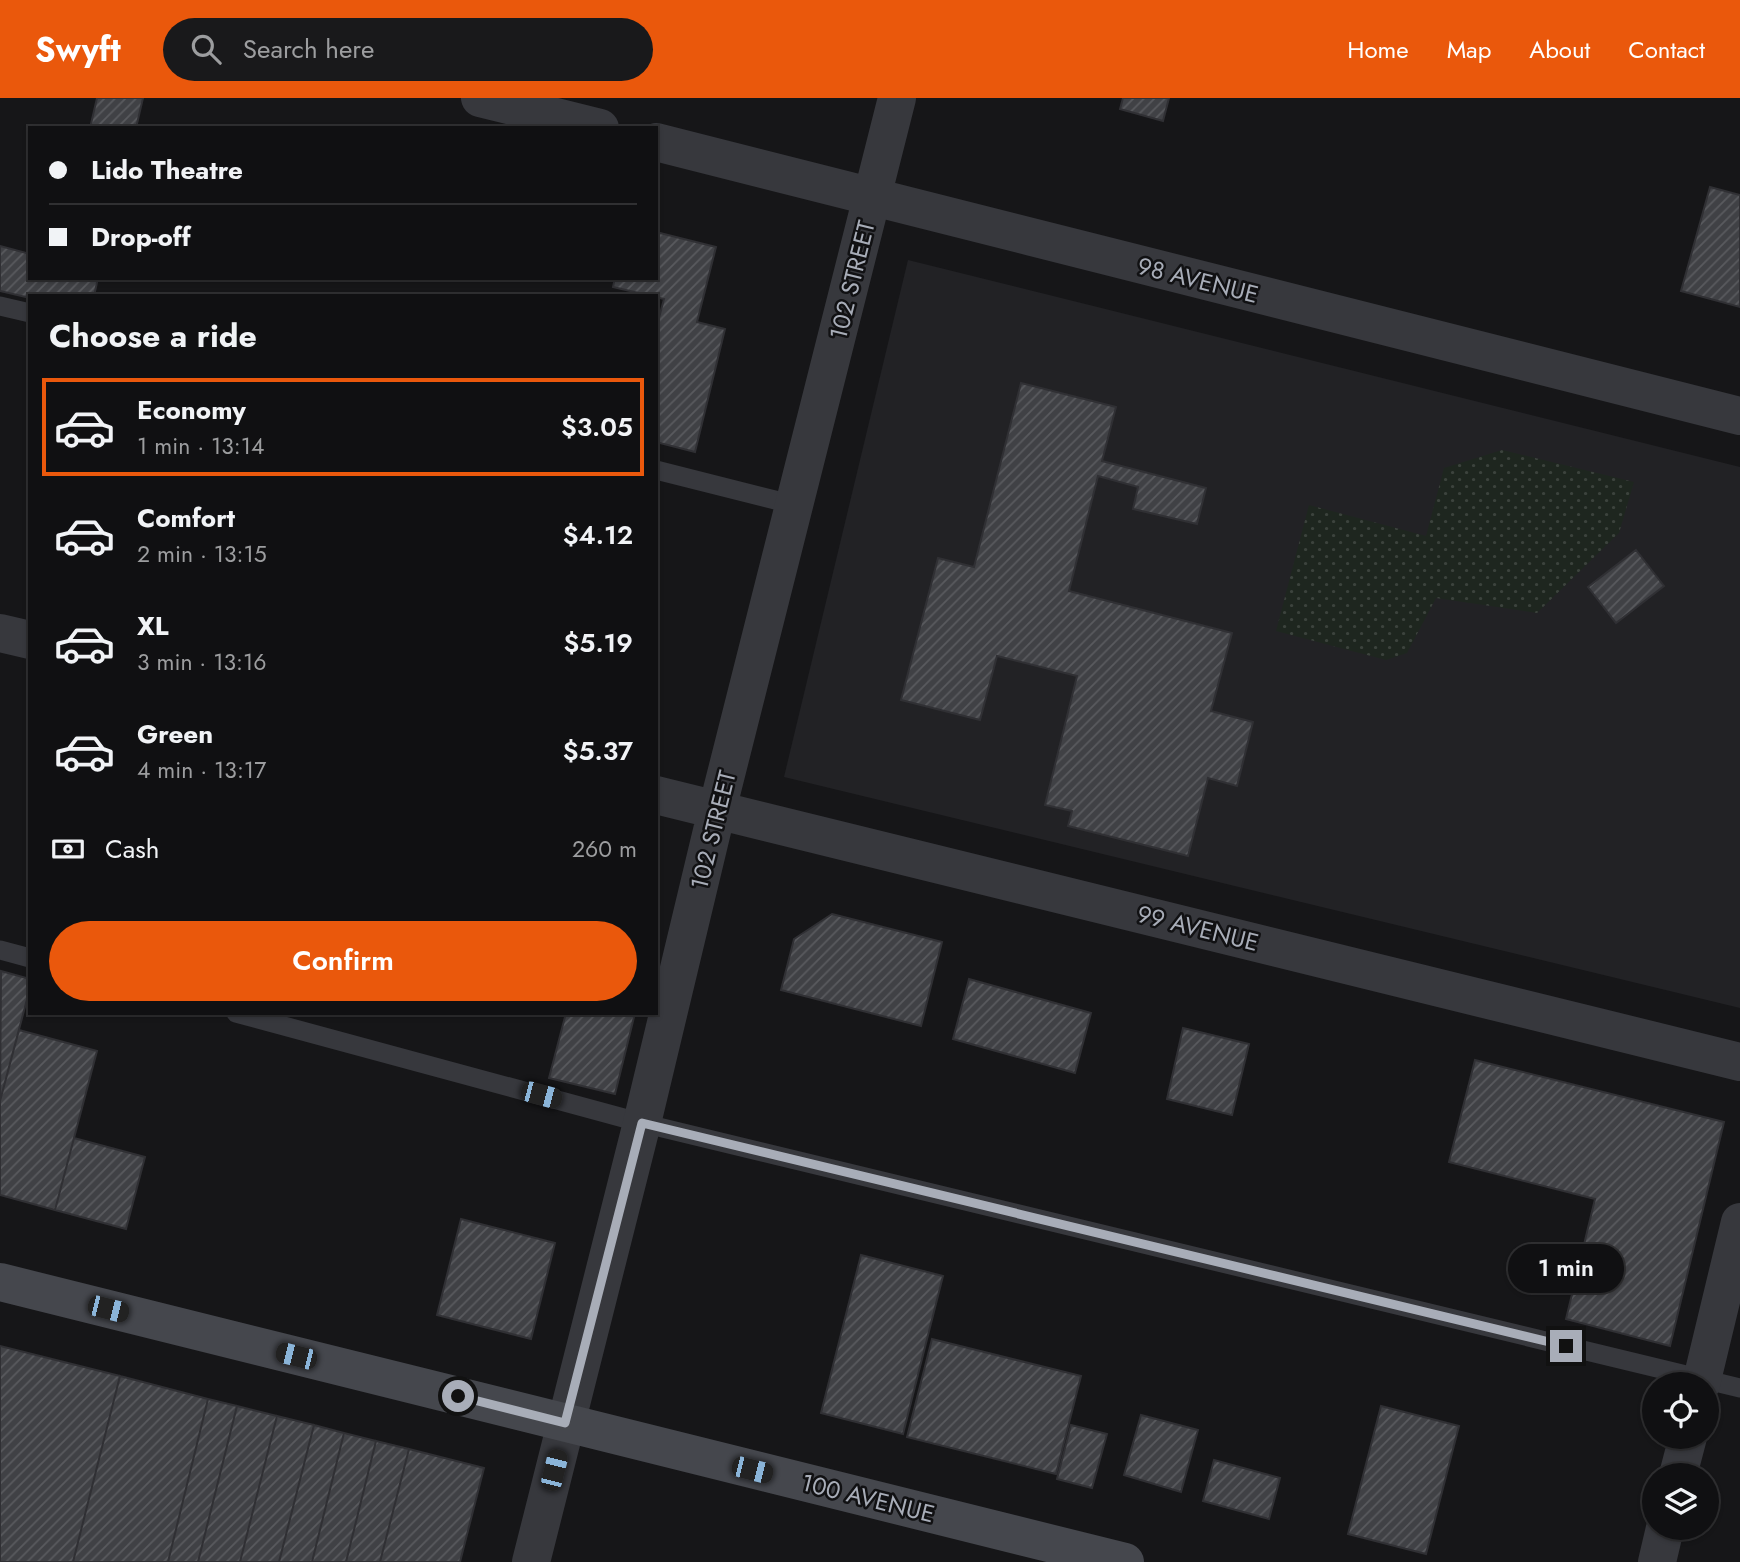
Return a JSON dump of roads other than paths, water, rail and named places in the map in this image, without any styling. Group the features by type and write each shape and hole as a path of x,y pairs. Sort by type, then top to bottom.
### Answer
{"main road":[{"name":"100 AVENUE","path":"0,1282 1125,1562"}],"street":[{"path":"480,98 565,108 596,126"},
{"name":"102 STREET","path":"531,1562 897,98"},
{"name":"98 AVENUE","path":"658,143 1740,416"},
{"path":"0,633 28,640"},
{"name":"99 AVENUE","path":"658,795 1740,1062"},
{"path":"1704,1372 1740,1222"},
{"path":"1657,1562 1662,1540"}],"lane":[{"path":"0,306 28,313"},
{"path":"658,471 794,505"},
{"path":"0,950 28,957"},
{"path":"243,1015 642,1123 1661,1372"},
{"path":"1719,1385 1740,1388"}]}
